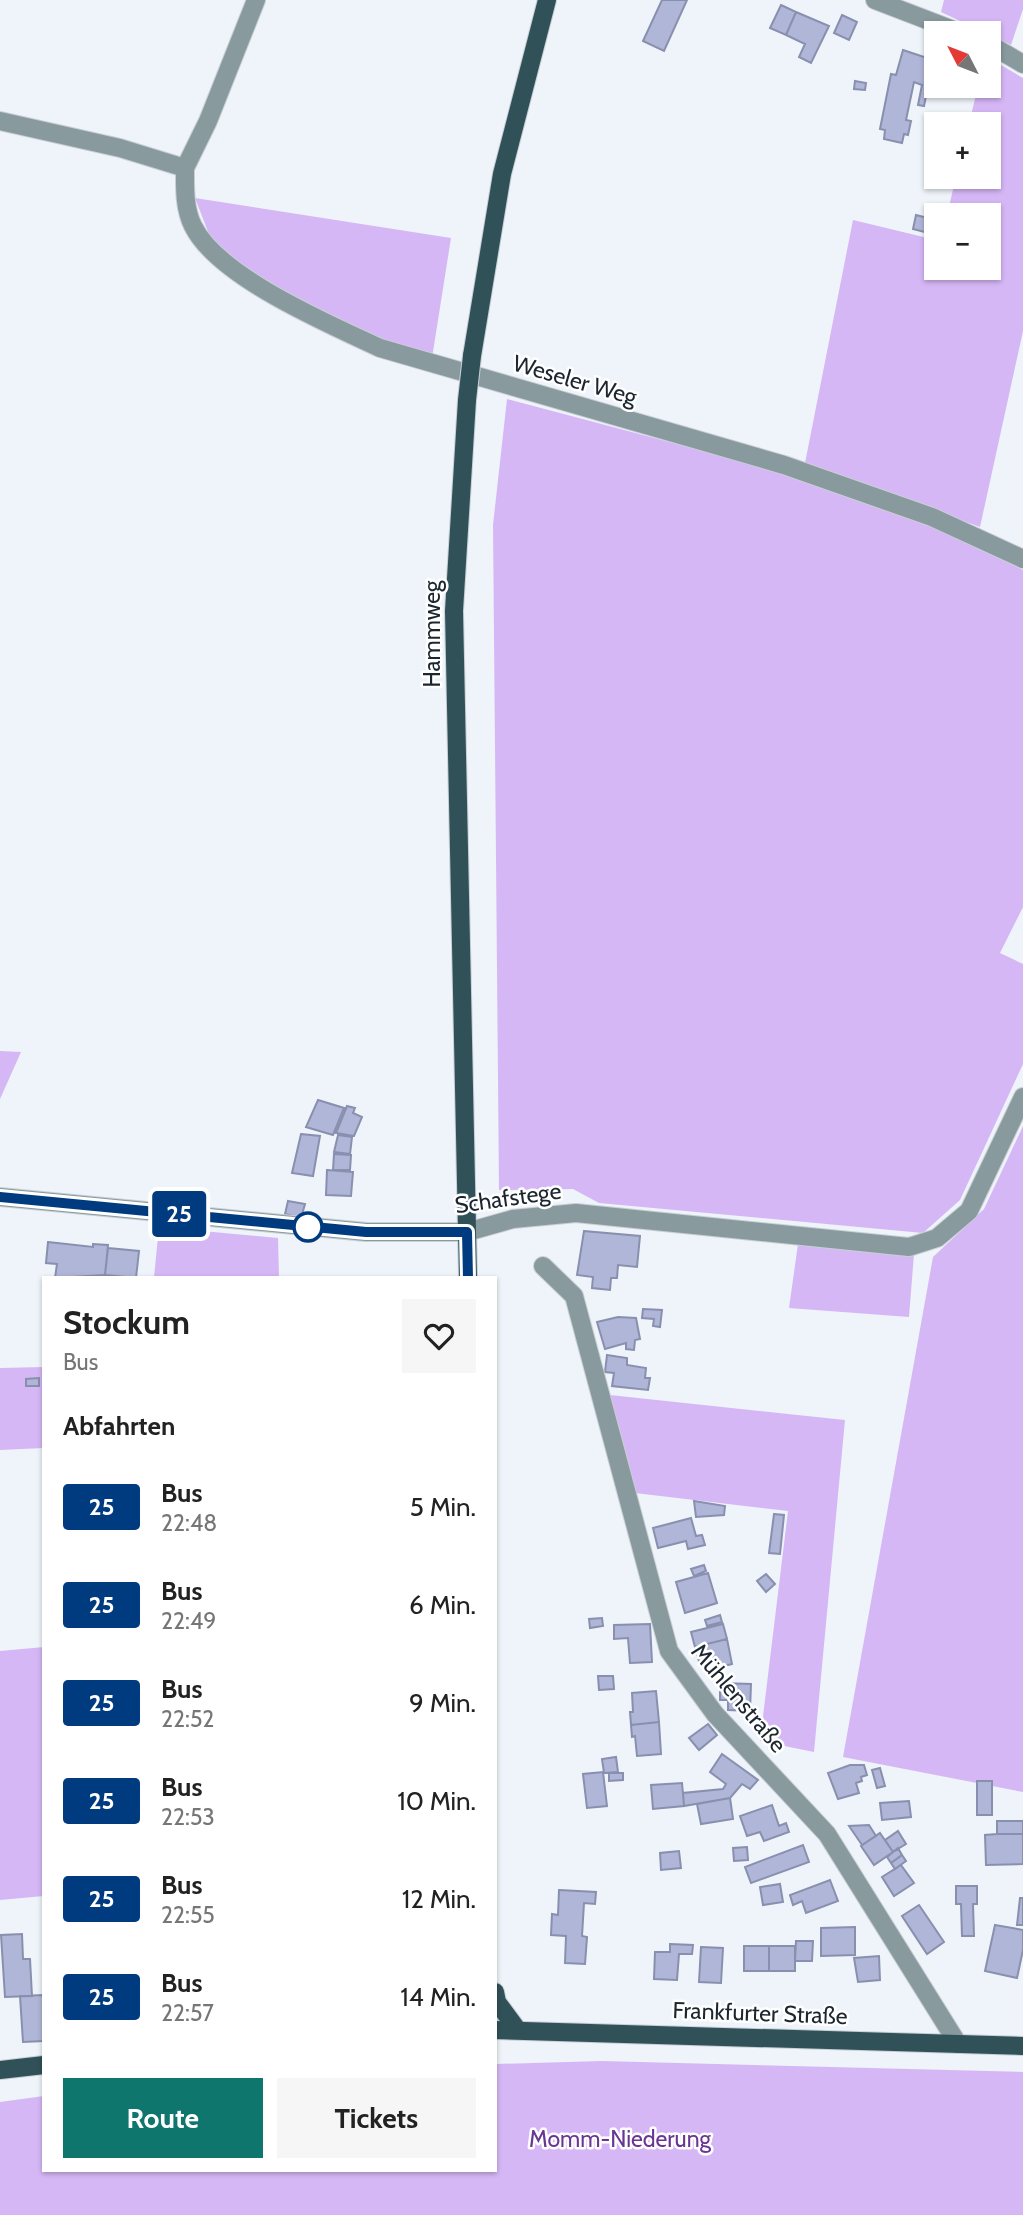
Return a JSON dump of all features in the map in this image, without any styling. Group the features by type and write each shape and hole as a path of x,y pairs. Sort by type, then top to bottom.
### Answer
{"main road":[{"name":"Hammweg","path":"468,1276 454,611 467,400 502,174 547,0"},
{"path":"497,2002 517,2029"},
{"name":"Frankfurter Straße","path":"497,2030 1023,2046"},
{"path":"0,2070 42,2065"}],"street":[{"name":"Weseler Weg","path":"256,0 208,121 185,168 185,199 193,226 207,246 237,271 322,321 380,348 797,470 932,517 1023,559"},
{"path":"875,0 930,21"},
{"path":"1001,51 1023,64"},
{"path":"0,121 120,148 185,168"},
{"name":"Schafstege","path":"0,1197 366,1232 467,1232 513,1219 576,1213 909,1247 937,1238 969,1211 1023,1097"},
{"name":"Mühlenstraße","path":"543,1266 574,1296 669,1651 715,1714 827,1834 958,2043"}],"green space":[{"path":"944,0 1023,0 1023,9 1011,45 1001,40 1001,21 960,21 941,12"},
{"path":"1001,65 1023,78 1023,331 980,527 805,463 853,220 924,237 924,280 1001,280 1001,203 950,203 953,189 1001,189 1001,112 972,112 975,98 1001,98"},
{"path":"195,198 451,238 432,358 384,343 277,291 212,242"},
{"path":"507,399 775,470 928,523 1023,570 1023,907 1000,953 1023,964 1023,1064 960,1200 923,1233 599,1203 573,1189 499,1190 493,525"},
{"path":"0,1051 21,1052 0,1099"},
{"path":"1023,1126 1023,1792 843,1757 933,1257 984,1209"},
{"path":"159,1227 278,1238 279,1276 154,1276"},
{"path":"798,1244 914,1254 909,1317 789,1308"},
{"path":"42,1367 42,1448 0,1450 0,1368"},
{"path":"610,1395 845,1420 814,1752 760,1741 788,1511 635,1493"},
{"path":"42,1647 42,1896 0,1900 0,1651"},
{"name":"Momm-Niederung","path":"602,2061 1023,2072 1023,2215 0,2215 0,2102 42,2096 42,2172 497,2172 497,2064"}],"building":[{"path":"662,0 687,0 664,51 643,41"},
{"path":"781,5 796,12 786,35 770,28"},
{"path":"796,12 829,26 811,63 799,57 805,44 786,35"},
{"path":"842,15 857,22 849,40 834,33"},
{"path":"903,50 924,57 924,106 918,105 922,85 914,82 906,120 911,121 908,135 904,134 902,143 884,139 885,130 880,129 891,74 896,75"},
{"path":"855,81 866,83 865,90 854,89"},
{"path":"916,215 924,217 924,232 913,229"},
{"path":"318,1100 344,1108 333,1135 306,1127"},
{"path":"347,1106 355,1108 353,1113 362,1117 354,1136 336,1133"},
{"path":"301,1134 320,1136 313,1176 292,1173"},
{"path":"338,1135 352,1137 350,1154 334,1152"},
{"path":"334,1154 351,1155 350,1170 333,1170"},
{"path":"327,1170 353,1172 351,1196 326,1195"},
{"path":"288,1201 305,1204 301,1218 285,1214"},
{"path":"584,1231 640,1236 637,1267 618,1265 617,1278 611,1278 610,1290 592,1288 593,1277 577,1275"},
{"path":"48,1242 93,1247 93,1244 108,1245 105,1275 55,1276 57,1264 46,1263"},
{"path":"108,1248 139,1251 136,1276 105,1275"},
{"path":"643,1309 662,1310 660,1327 653,1326 654,1319 642,1318"},
{"path":"618,1317 636,1318 640,1339 635,1340 634,1350 626,1349 626,1343 605,1349 597,1322"},
{"path":"607,1355 627,1358 627,1365 646,1368 645,1378 650,1378 648,1390 612,1386 614,1373 605,1372"},
{"path":"39,1378 39,1386 26,1386 26,1379"},
{"path":"694,1501 725,1506 724,1515 696,1517"},
{"path":"774,1514 784,1515 780,1554 769,1553"},
{"path":"691,1518 696,1536 702,1535 705,1545 688,1549 686,1541 658,1548 653,1528"},
{"path":"704,1565 706,1571 694,1576 691,1569"},
{"path":"708,1573 717,1603 685,1613 676,1582"},
{"path":"766,1574 775,1584 766,1592 757,1581"},
{"path":"720,1615 722,1622 707,1626 705,1620"},
{"path":"602,1618 603,1626 590,1628 589,1619"},
{"path":"650,1624 652,1662 630,1663 628,1638 614,1639 614,1625"},
{"path":"723,1624 727,1639 695,1647 691,1632"},
{"path":"727,1639 732,1664 717,1668 716,1661 700,1665 695,1647"},
{"path":"598,1676 613,1676 614,1689 599,1690"},
{"path":"720,1683 751,1684 750,1711 728,1710 728,1700 720,1700"},
{"path":"656,1691 659,1722 631,1725 632,1693"},
{"path":"659,1722 661,1754 637,1756 631,1725"},
{"path":"708,1724 717,1735 699,1750 689,1738"},
{"path":"722,1754 758,1780 750,1789 742,1784 730,1798 684,1806 683,1793 723,1789 726,1784 710,1772"},
{"path":"616,1757 618,1772 604,1773 602,1759"},
{"path":"850,1765 864,1765 867,1775 856,1783 859,1793 838,1799 828,1773"},
{"path":"880,1768 885,1786 877,1788 872,1770"},
{"path":"603,1772 607,1806 587,1808 583,1774"},
{"path":"609,1773 623,1773 623,1780 609,1781"},
{"path":"977,1781 992,1781 992,1815 977,1815"},
{"path":"682,1783 684,1806 653,1809 651,1785"},
{"path":"730,1798 733,1819 701,1824 697,1804"},
{"path":"909,1801 911,1817 882,1820 880,1803"},
{"path":"772,1805 779,1826 786,1823 789,1832 764,1841 760,1832 747,1836 740,1816"},
{"path":"997,1821 1023,1821 1023,1834 997,1834"},
{"path":"869,1825 876,1836 862,1845 849,1826"},
{"path":"898,1831 906,1844 893,1852 885,1840"},
{"path":"880,1833 893,1852 874,1865 861,1846"},
{"path":"1023,1834 1023,1864 986,1865 985,1835"},
{"path":"803,1845 809,1862 751,1883 745,1867"},
{"path":"747,1847 748,1860 734,1861 733,1848"},
{"path":"898,1848 902,1855 891,1863 887,1857"},
{"path":"679,1851 681,1868 661,1870 660,1853"},
{"path":"902,1855 906,1861 895,1869 891,1863"},
{"path":"901,1865 914,1883 894,1896 882,1877"},
{"path":"830,1880 838,1901 806,1913 802,1901 793,1905 790,1895"},
{"path":"780,1884 783,1902 763,1905 760,1887"},
{"path":"956,1886 977,1886 977,1904 973,1904 974,1936 962,1936 961,1904 956,1904"},
{"path":"559,1890 596,1892 595,1904 584,1903 582,1936 587,1937 585,1964 565,1963 566,1936 551,1935 552,1914 558,1915"},
{"path":"1020,1898 1023,1898 1023,1925 1017,1925"},
{"path":"919,1905 944,1942 927,1954 902,1916"},
{"path":"995,1925 1023,1930 1023,1950 1017,1978 985,1971"},
{"path":"855,1927 855,1955 821,1956 821,1928"},
{"path":"22,1934 23,1959 30,1959 32,1996 5,1997 1,1935"},
{"path":"796,1941 813,1941 812,1961 795,1961"},
{"path":"670,1944 693,1945 692,1954 679,1954 677,1980 654,1979 655,1952 670,1952"},
{"path":"744,1946 769,1946 769,1971 744,1971"},
{"path":"769,1946 795,1946 795,1971 769,1971"},
{"path":"701,1947 723,1948 721,1983 699,1982"},
{"path":"879,1956 880,1980 858,1982 854,1958"},
{"path":"42,1995 42,2041 23,2042 20,1996"}],"bus line":[{"name":"25","path":"0,1197 366,1232 467,1232 468,1276"}]}
